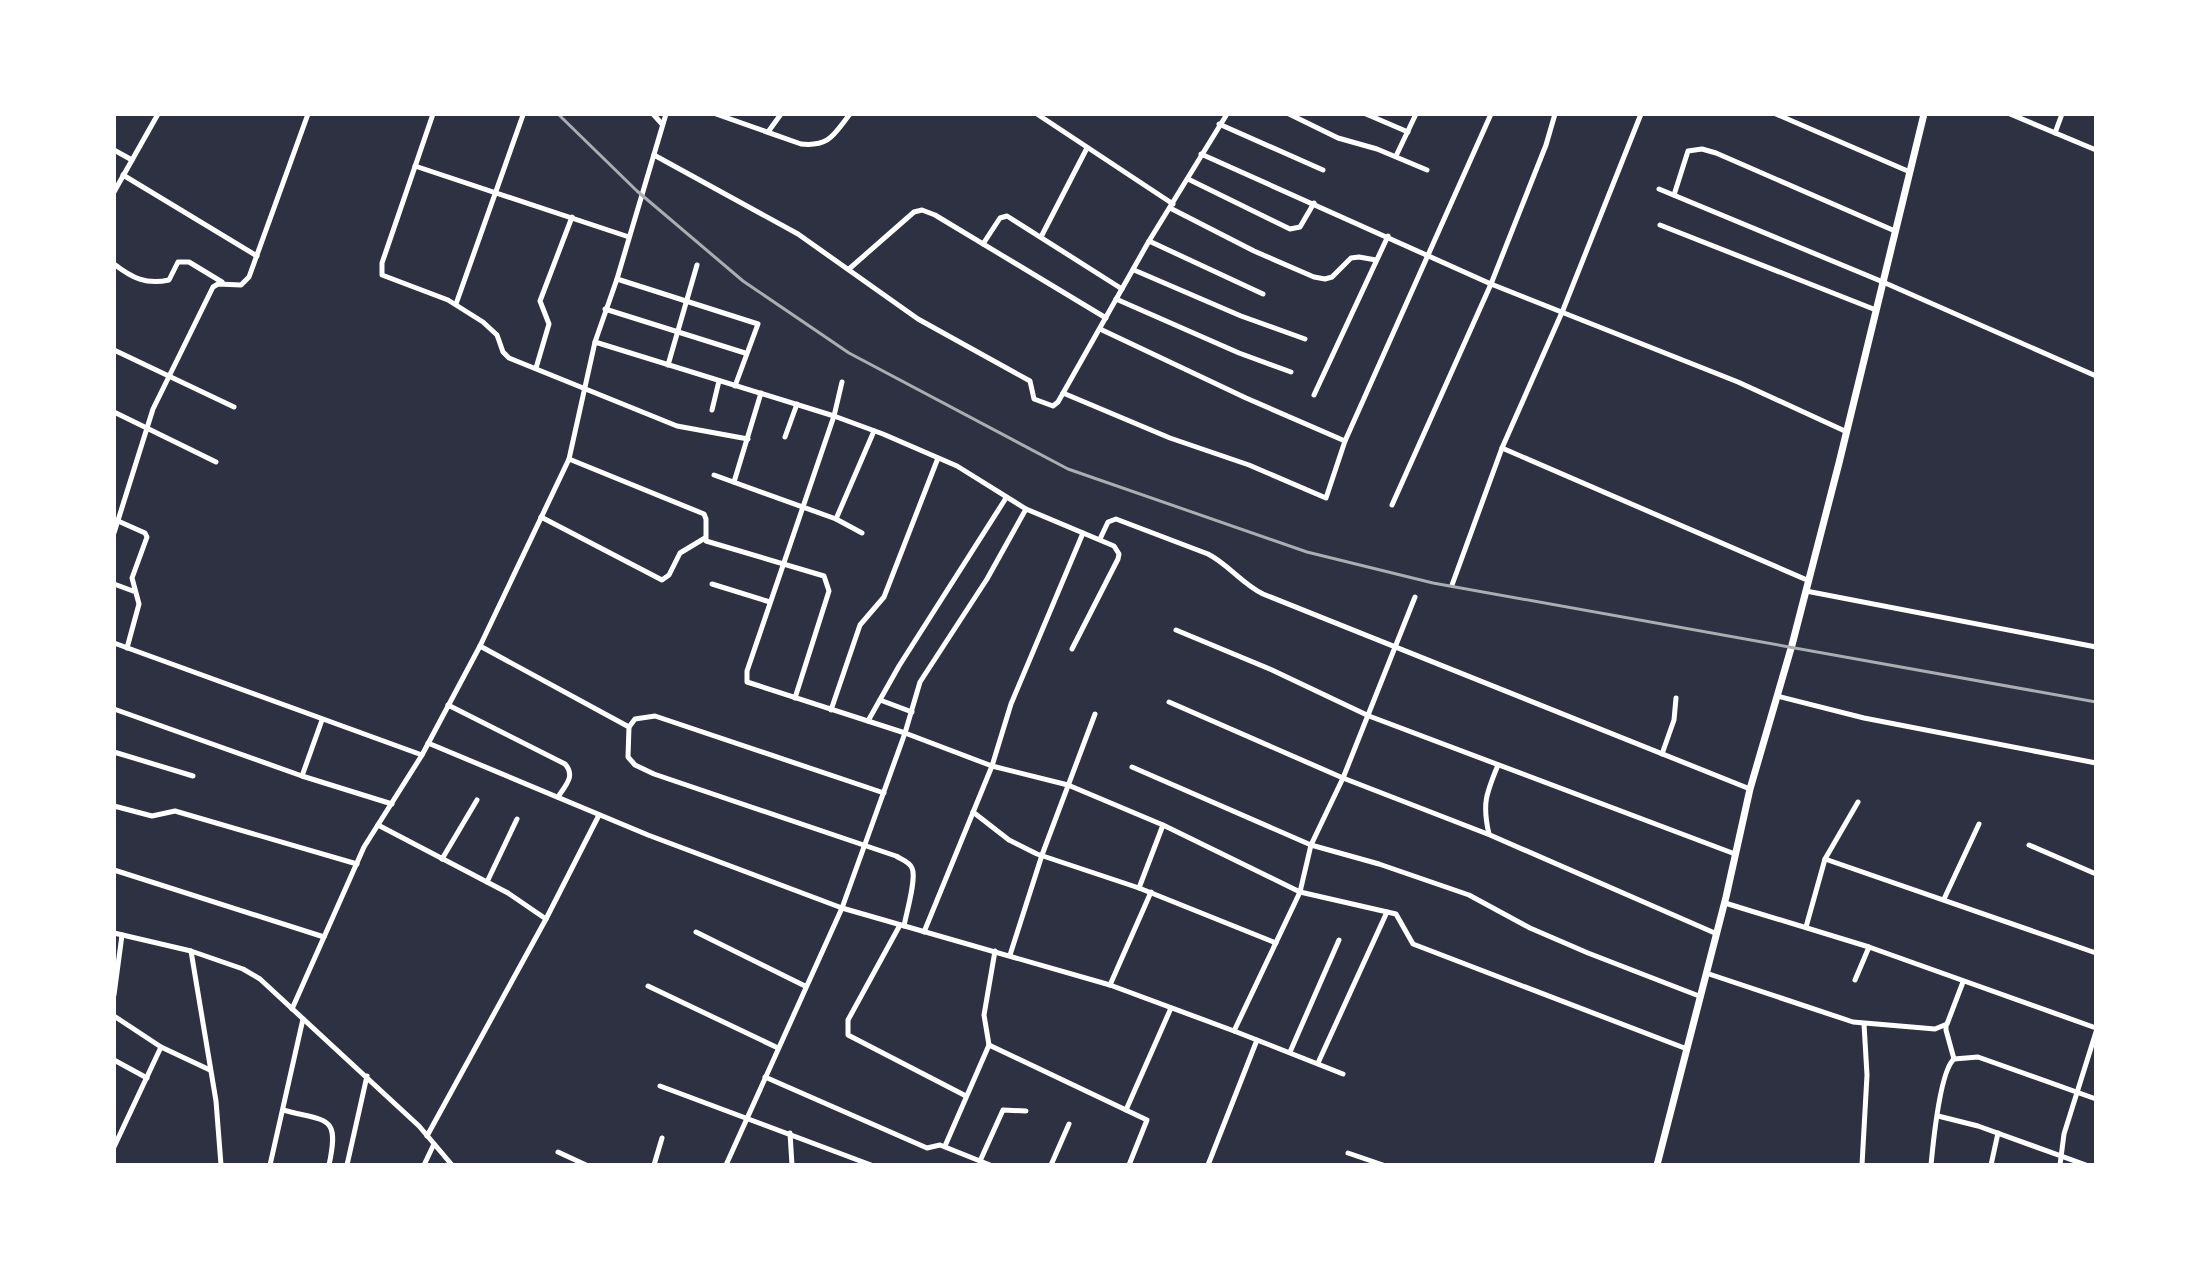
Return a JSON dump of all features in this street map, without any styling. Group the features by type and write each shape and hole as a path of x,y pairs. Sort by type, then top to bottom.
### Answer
{"main road":[{"path":"1657,1165 1725,903 1750,789 1792,645 1847,432 1924,114"}],"street":[{"path":"114,192 158,114"},
{"path":"114,533 147,428 170,378 213,287 245,283 308,114"},
{"path":"433,114 382,263 382,275 456,304 497,335 503,352 509,358 677,426 748,439"},
{"path":"653,114 663,124"},
{"path":"292,1009 357,864 422,755 480,646 569,459 595,342 666,114"},
{"path":"716,114 801,144 816,145 831,139 850,114"},
{"path":"768,132 781,114"},
{"path":"1037,114 1171,206 1254,251 1314,277 1332,277 1351,258 1376,260"},
{"path":"654,155 798,234 918,319 1030,381 1034,399 1053,406 1227,114"},
{"path":"1289,114 1346,142 1396,156 1427,170"},
{"path":"1366,114 1408,132"},
{"path":"1396,156 1416,114"},
{"path":"1063,393 1326,498 1345,441 1491,114"},
{"path":"1392,505 1491,284 1546,145 1555,114"},
{"path":"1452,585 1502,448 1563,310 1641,114"},
{"path":"1776,114 1910,172"},
{"path":"2010,114 2096,150"},
{"path":"2055,133 2062,114"},
{"path":"456,304 523,115"},
{"path":"1219,124 1323,170"},
{"path":"1041,237 1087,148"},
{"path":"1674,195 1688,151 1702,149 1895,231"},
{"path":"114,150 132,160"},
{"path":"1201,154 1491,284 1738,382 1847,432"},
{"path":"415,166 629,237"},
{"path":"123,175 257,256"},
{"path":"1188,179 1290,229 1300,227 1314,203"},
{"path":"1659,189 1883,282 2096,376"},
{"path":"849,269 914,212 922,210 1106,318"},
{"path":"983,244 1003,216 1011,218 1122,289"},
{"path":"536,368 549,324 540,301 572,217"},
{"path":"1660,225 1876,310"},
{"path":"1314,395 1388,236"},
{"path":"1149,241 1263,294"},
{"path":"114,264 131,277 156,283 169,280 178,262 189,262 225,284"},
{"path":"668,365 697,265"},
{"path":"1134,270 1241,316 1305,339"},
{"path":"617,279 758,324 735,386"},
{"path":"1116,299 1239,353 1291,372"},
{"path":"605,309 745,353"},
{"path":"1100,329 1345,441"},
{"path":"595,342 874,431 957,466 1026,509 1100,539 1117,550 1118,559 1072,649"},
{"path":"114,350 234,407"},
{"path":"712,410 719,381"},
{"path":"842,382 834,416 747,671 747,682 905,733 992,766 1068,785 1163,825 1300,892 1396,914 1413,944 1687,1049"},
{"path":"734,482 761,393"},
{"path":"785,437 797,404"},
{"path":"114,412 216,462"},
{"path":"836,519 874,431"},
{"path":"1502,448 1807,580"},
{"path":"831,710 860,625 884,597 938,458"},
{"path":"569,459 704,514 705,538"},
{"path":"714,475 803,506 862,533"},
{"path":"868,721 934,609 1006,497"},
{"path":"726,1165 842,908 928,667 987,579 1026,509"},
{"path":"541,517 662,580 669,575 680,553 705,538"},
{"path":"117,519 145,533 147,537 134,569 134,592 139,609 127,648"},
{"path":"1100,539 1108,522 1116,519 1217,558 1240,580 1263,594 1750,789"},
{"path":"924,932 992,766 1011,704 1083,533"},
{"path":"705,538 713,544 815,572 824,576 829,583 795,698"},
{"path":"114,584 134,592"},
{"path":"712,584 770,602"},
{"path":"1805,590 2096,647"},
{"path":"1234,1031 1300,892 1311,845 1369,716 1415,597"},
{"path":"1176,630 1272,670 1369,716 1736,855"},
{"path":"114,643 422,755"},
{"path":"480,646 629,727"},
{"path":"1776,695 1864,718 2096,763"},
{"path":"1662,754 1674,720 1676,698"},
{"path":"880,700 912,712"},
{"path":"1169,702 1343,778 1490,835 1717,934"},
{"path":"448,705 565,764 571,772 570,778 558,797"},
{"path":"114,709 302,776 392,804"},
{"path":"1010,955 1042,855 1095,714"},
{"path":"884,793 655,716 635,719 629,727 628,757 635,765 896,856 912,867 914,877 902,926 848,1020 848,1035 966,1096"},
{"path":"302,776 322,720"},
{"path":"428,743 599,815 842,908 1110,985 1343,1074"},
{"path":"114,752 193,776"},
{"path":"1490,835 1485,816 1485,797 1498,765"},
{"path":"1132,767 1311,845 1379,864 1469,895 1530,928 1699,996"},
{"path":"442,859 477,800"},
{"path":"1806,927 1825,859 1858,802"},
{"path":"114,806 152,816 175,811 357,864"},
{"path":"973,812 1009,840 1042,855 1151,892 1276,943"},
{"path":"427,1136 546,919 599,815"},
{"path":"487,882 517,819"},
{"path":"1944,899 1979,824"},
{"path":"378,825 508,893 546,919"},
{"path":"1139,888 1163,825"},
{"path":"2029,845 2096,874"},
{"path":"1825,859 2096,953"},
{"path":"114,870 324,937"},
{"path":"1110,985 1151,892"},
{"path":"1725,903 1869,947 2096,1030 2060,1165"},
{"path":"1318,1063 1387,912"},
{"path":"696,932 805,986"},
{"path":"114,933 191,951 243,969 260,979 367,1076 452,1165"},
{"path":"114,995 122,935"},
{"path":"1290,1052 1339,940"},
{"path":"1855,980 1869,947"},
{"path":"191,951 220,1129 221,1165"},
{"path":"945,1146 989,1045 984,1015 995,951"},
{"path":"1705,973 1864,1024 1935,1029 1947,1024"},
{"path":"1931,1165 1947,1070 1954,1059 1947,1024 1963,982"},
{"path":"648,986 778,1048"},
{"path":"1126,1110 1171,1008"},
{"path":"114,1016 161,1047 210,1070"},
{"path":"270,1165 303,1019"},
{"path":"1862,1165 1867,1075 1864,1024"},
{"path":"1208,1165 1257,1040"},
{"path":"989,1045 1147,1120 1129,1165"},
{"path":"114,1147 117,1133 161,1047"},
{"path":"1954,1059 1978,1057 2096,1099"},
{"path":"114,1060 147,1078"},
{"path":"347,1165 367,1076"},
{"path":"765,1077 927,1148 938,1144 990,1165"},
{"path":"660,1086 871,1165"},
{"path":"980,1161 1000,1113 1007,1109 1026,1111"},
{"path":"283,1110 325,1121 331,1126 335,1138 329,1165"},
{"path":"1938,1116 1998,1133 2086,1165"},
{"path":"1051,1165 1069,1124"},
{"path":"790,1133 792,1165"},
{"path":"1991,1165 1998,1133"},
{"path":"654,1165 662,1138"},
{"path":"424,1165 434,1144"},
{"path":"558,1152 586,1165"},
{"path":"1348,1153 1383,1165"}],"railway":[{"path":"558,114 637,191 743,281 849,353 1068,469 1307,552 1433,583 2096,702"}]}
